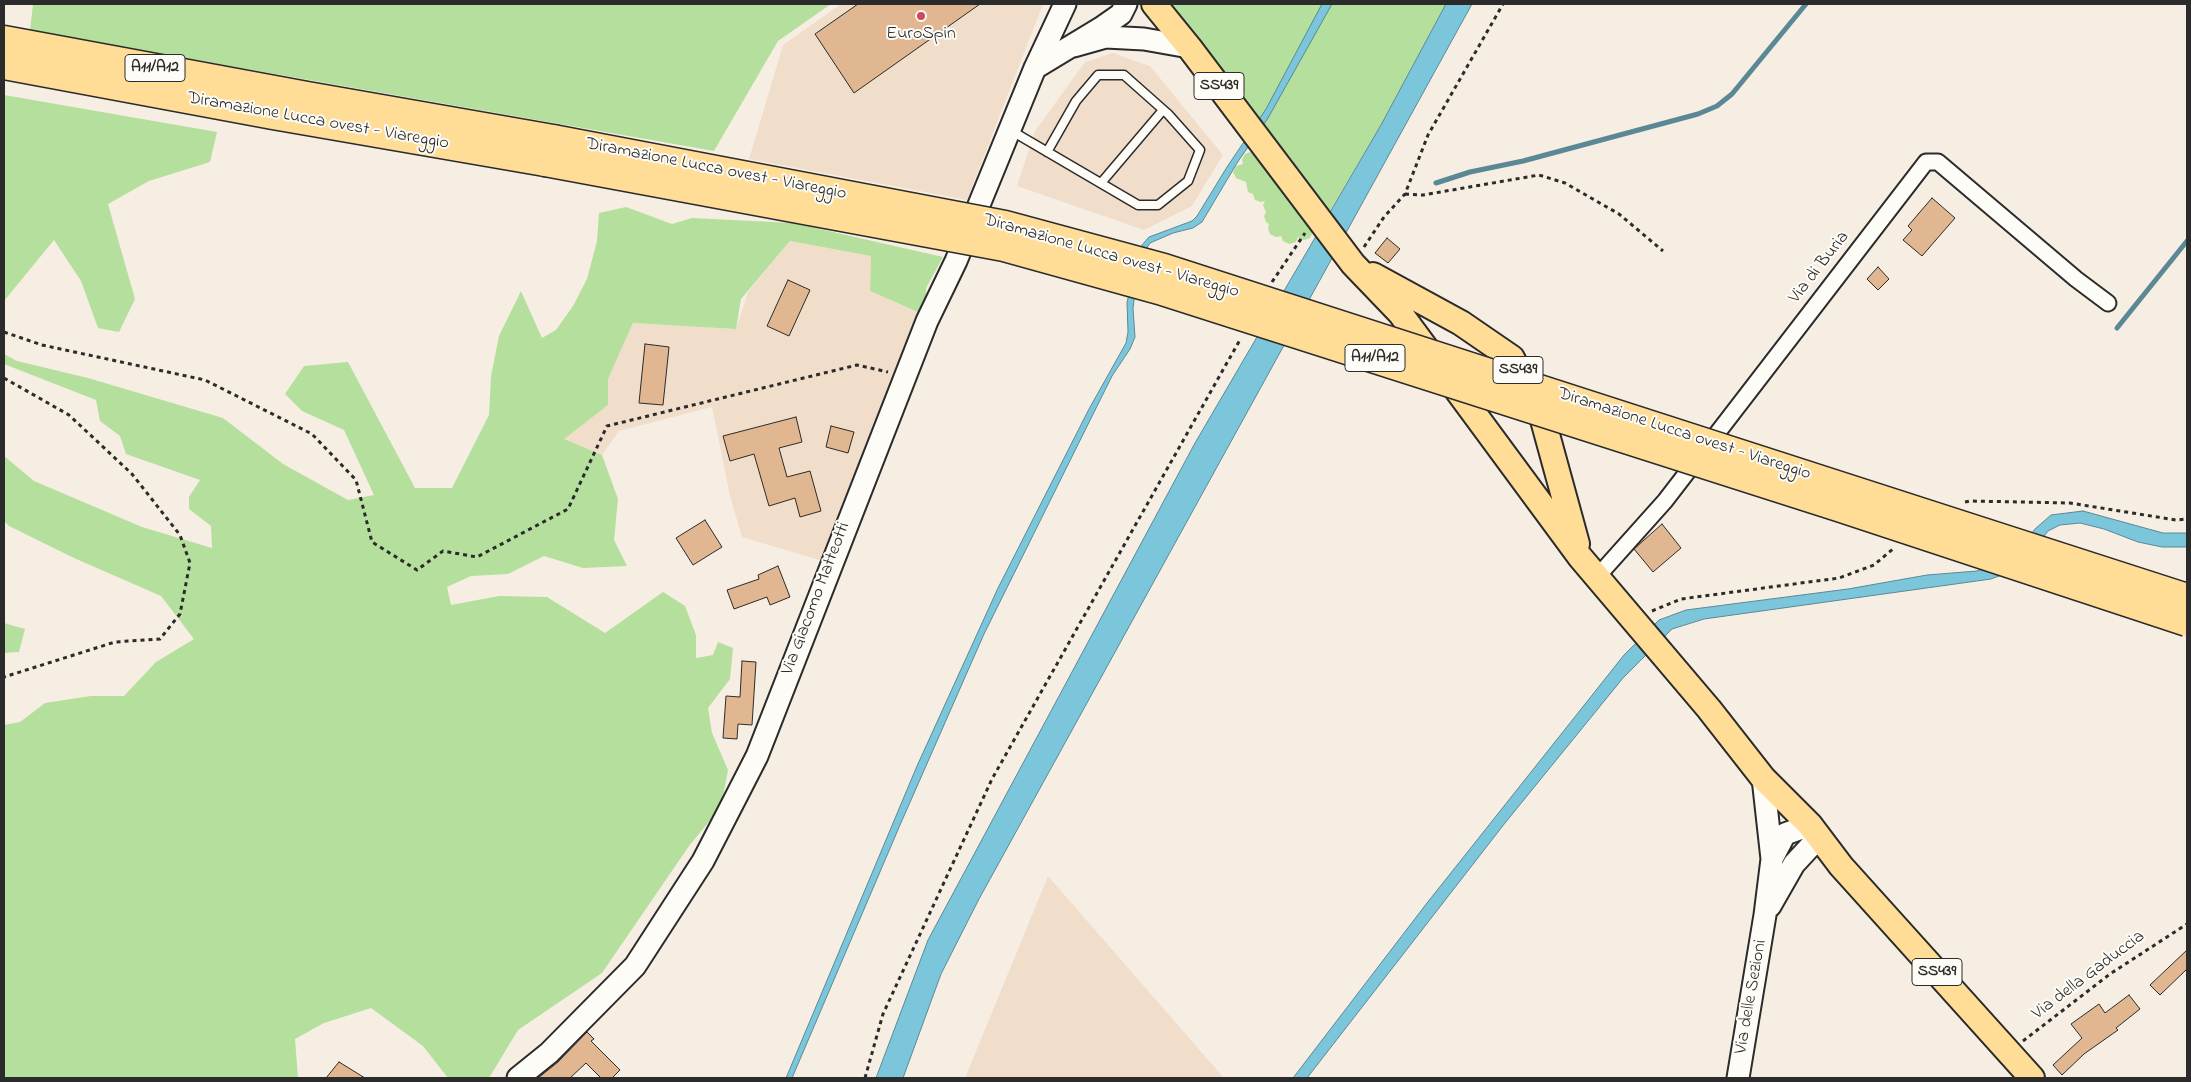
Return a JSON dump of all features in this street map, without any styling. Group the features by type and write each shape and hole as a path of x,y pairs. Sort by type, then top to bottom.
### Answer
{"highway":[{"name":"Diramazione Lucca ovest - Viareggio","path":"4,40 306,96 1004,247 1150,288 1690,460 2187,622"},
{"name":"Diramazione Lucca ovest - Viareggio","path":"4,65 273,115 549,150 1005,225 1164,268 2187,598"}],"main road":[{"name":"Via Giacomo Matteotti","path":"518,1078 550,1054 635,966 703,861 757,756 828,570 906,378 927,320 956,261 1035,68 1065,4"},
{"path":"1035,68 1074,46 1121,14 1126,4"},
{"name":"SS439","path":"1154,4 1189,47 1353,264 1400,313 1580,557 1764,778 1815,831 1841,866 2032,1078"},
{"path":"1074,46 1106,37 1144,39 1189,47"},
{"name":"SS439","path":"1353,264 1461,323 1512,358 1543,420 1580,557"},
{"name":"Via delle Sezioni","path":"1738,1078 1765,915 1772,860 1764,778"},
{"name":"Via delle Sezioni","path":"1772,860 1785,834 1815,831"},
{"name":"Via delle Sezioni","path":"1765,915 1815,831"},
{"path":"1794,864 1816,858 1841,866"}],"street":[{"name":"Via di Buria","path":"1597,577 1665,500 1926,162 1938,162 2076,279 2108,302"}],"lane":[{"path":"1009,130 1138,205 1158,205 1188,181 1200,150 1163,110 1124,75 1098,75 1076,101 1047,152"},
{"path":"1101,183 1142,132 1163,110"}],"path":[{"path":"1353,264 1384,217 1405,194 1428,135 1503,4"},
{"path":"1405,194 1423,195 1539,175 1565,182 1619,214 1664,252"},
{"path":"1269,288 1317,216"},
{"path":"4,332 42,345 205,380 312,434 356,480 372,542 417,570 443,551 477,557 568,509 607,426 857,365 906,378"},
{"path":"866,1078 883,1014 992,779 1241,337"},
{"path":"4,378 69,415 132,474 180,535 190,562 180,614 160,639 115,642 4,677"},
{"name":"Via della Gaduccia","path":"2007,1051 2034,1034 2110,974 2187,924"}],"shaded area":[{"path":"841,4 1043,4 967,200 749,159 783,45"},
{"path":"1113,53 1150,66 1223,155 1192,206 1144,230 1017,186 1035,131 1085,62"},
{"path":"790,241 871,256 870,291 927,316 826,562 742,537 730,496 712,407 619,431 602,455 563,439 608,405 608,379 633,323 736,329 748,292"},
{"path":"1048,876 1224,1078 965,1078"}],"green space":[{"path":"33,4 831,4 778,41 714,151 30,31"},
{"path":"1154,4 1446,4 1381,125 1322,224"},
{"path":"4,95 217,132 210,162 149,181 108,204 135,299 119,332 98,328 81,281 54,240 4,301"},
{"path":"1251,152 1257,155 1273,175 1272,178 1283,187 1281,192 1284,191 1311,225 1313,232 1310,238 1304,240 1298,237 1296,242 1289,244 1283,241 1281,236 1276,237 1270,234 1269,224 1264,216 1266,212 1263,205 1265,201 1255,200 1253,194 1248,192 1246,182 1236,178 1233,172 1236,166 1243,164 1242,160 1245,154"},
{"path":"626,207 672,224 692,218 793,223 943,257 926,288 927,316 870,291 871,256 790,241 741,299 736,329 633,323 608,379 608,405 564,439 602,455 618,499 614,540 627,566 583,568 544,556 508,574 471,576 447,587 451,605 499,596 547,597 605,633 663,592 685,606 696,635 696,658 713,655 718,642 733,648 730,679 708,708 712,733 728,770 721,807 689,846 602,973 518,1030 489,1078 448,1078 423,1046 371,1008 324,1023 295,1039 298,1078 4,1078 4,725 20,722 45,703 91,696 124,696 156,662 194,639 161,596 74,558 9,526 4,521 4,456 34,481 142,527 212,548 211,526 189,509 189,497 200,480 126,454 120,436 100,421 96,400 4,364 4,354 17,361 88,378 223,418 283,464 348,500 374,495 344,430 302,411 285,394 304,366 348,362 415,488 452,488 489,415 491,376 499,336 521,291 542,338 556,330 573,306 587,279 597,241 599,213"},
{"path":"4,623 25,629 19,652 4,653"}],"water":[{"path":"1322,4 1332,4 1268,118 1237,163 1202,222 1193,228 1173,233 1150,243 1144,252 1133,308 1135,337 1130,349 1112,376 984,634 792,1078 786,1078 917,766 998,588 1089,409 1126,343 1128,332 1127,302 1142,245 1149,237 1192,221 1197,216 1266,109"},
{"path":"1446,4 1472,4 979,899 941,974 903,1078 876,1078 928,940 1195,443 1381,125"},
{"path":"2083,511 2163,533 2187,533 2187,547 2162,547 2138,542 2104,529 2080,523 2060,525 2048,531 2027,559 2010,572 1991,579 1704,619 1672,629 1623,678 1505,823 1307,1078 1293,1078 1427,903 1624,655 1659,620 1686,610 1848,589 1927,575 1977,571 1993,565 2020,548 2035,529 2051,515"}],"building":[{"path":"858,4 980,4 854,93 815,34"},
{"path":"1932,198 1955,218 1922,256 1903,240 1912,230 1908,226"},
{"path":"1387,238 1400,249 1388,263 1375,253"},
{"path":"1878,267 1889,279 1878,290 1867,279"},
{"path":"788,280 810,290 789,336 767,326"},
{"path":"645,344 669,347 663,405 639,403"},
{"path":"796,417 802,442 779,448 787,477 810,471 821,511 800,517 795,498 769,506 754,454 730,461 723,436"},
{"path":"831,426 854,432 848,453 826,447"},
{"path":"705,520 722,547 693,565 676,538"},
{"path":"1662,524 1681,548 1653,572 1634,549"},
{"path":"778,566 790,597 770,605 767,597 734,609 727,590 759,579 758,575"},
{"path":"742,661 756,662 752,725 738,724 737,739 723,738 726,696 740,697"},
{"path":"2187,950 2187,969 2160,995 2150,985"},
{"path":"2129,995 2140,1009 2116,1028 2118,1030 2084,1054 2062,1075 2053,1065 2082,1038 2071,1024 2099,1004 2105,1013"},
{"path":"587,1032 594,1039 591,1041 620,1070 612,1078 601,1078 586,1063 570,1078 538,1078 558,1062"},
{"path":"339,1062 365,1078 326,1078"}],"waterway":[{"path":"1436,183 1470,172 1523,161 1698,114 1717,106 1732,94 1806,4"},
{"path":"2117,328 2187,241"}],"place":[{"name":"EuroSpin","path":"921,16"}]}
